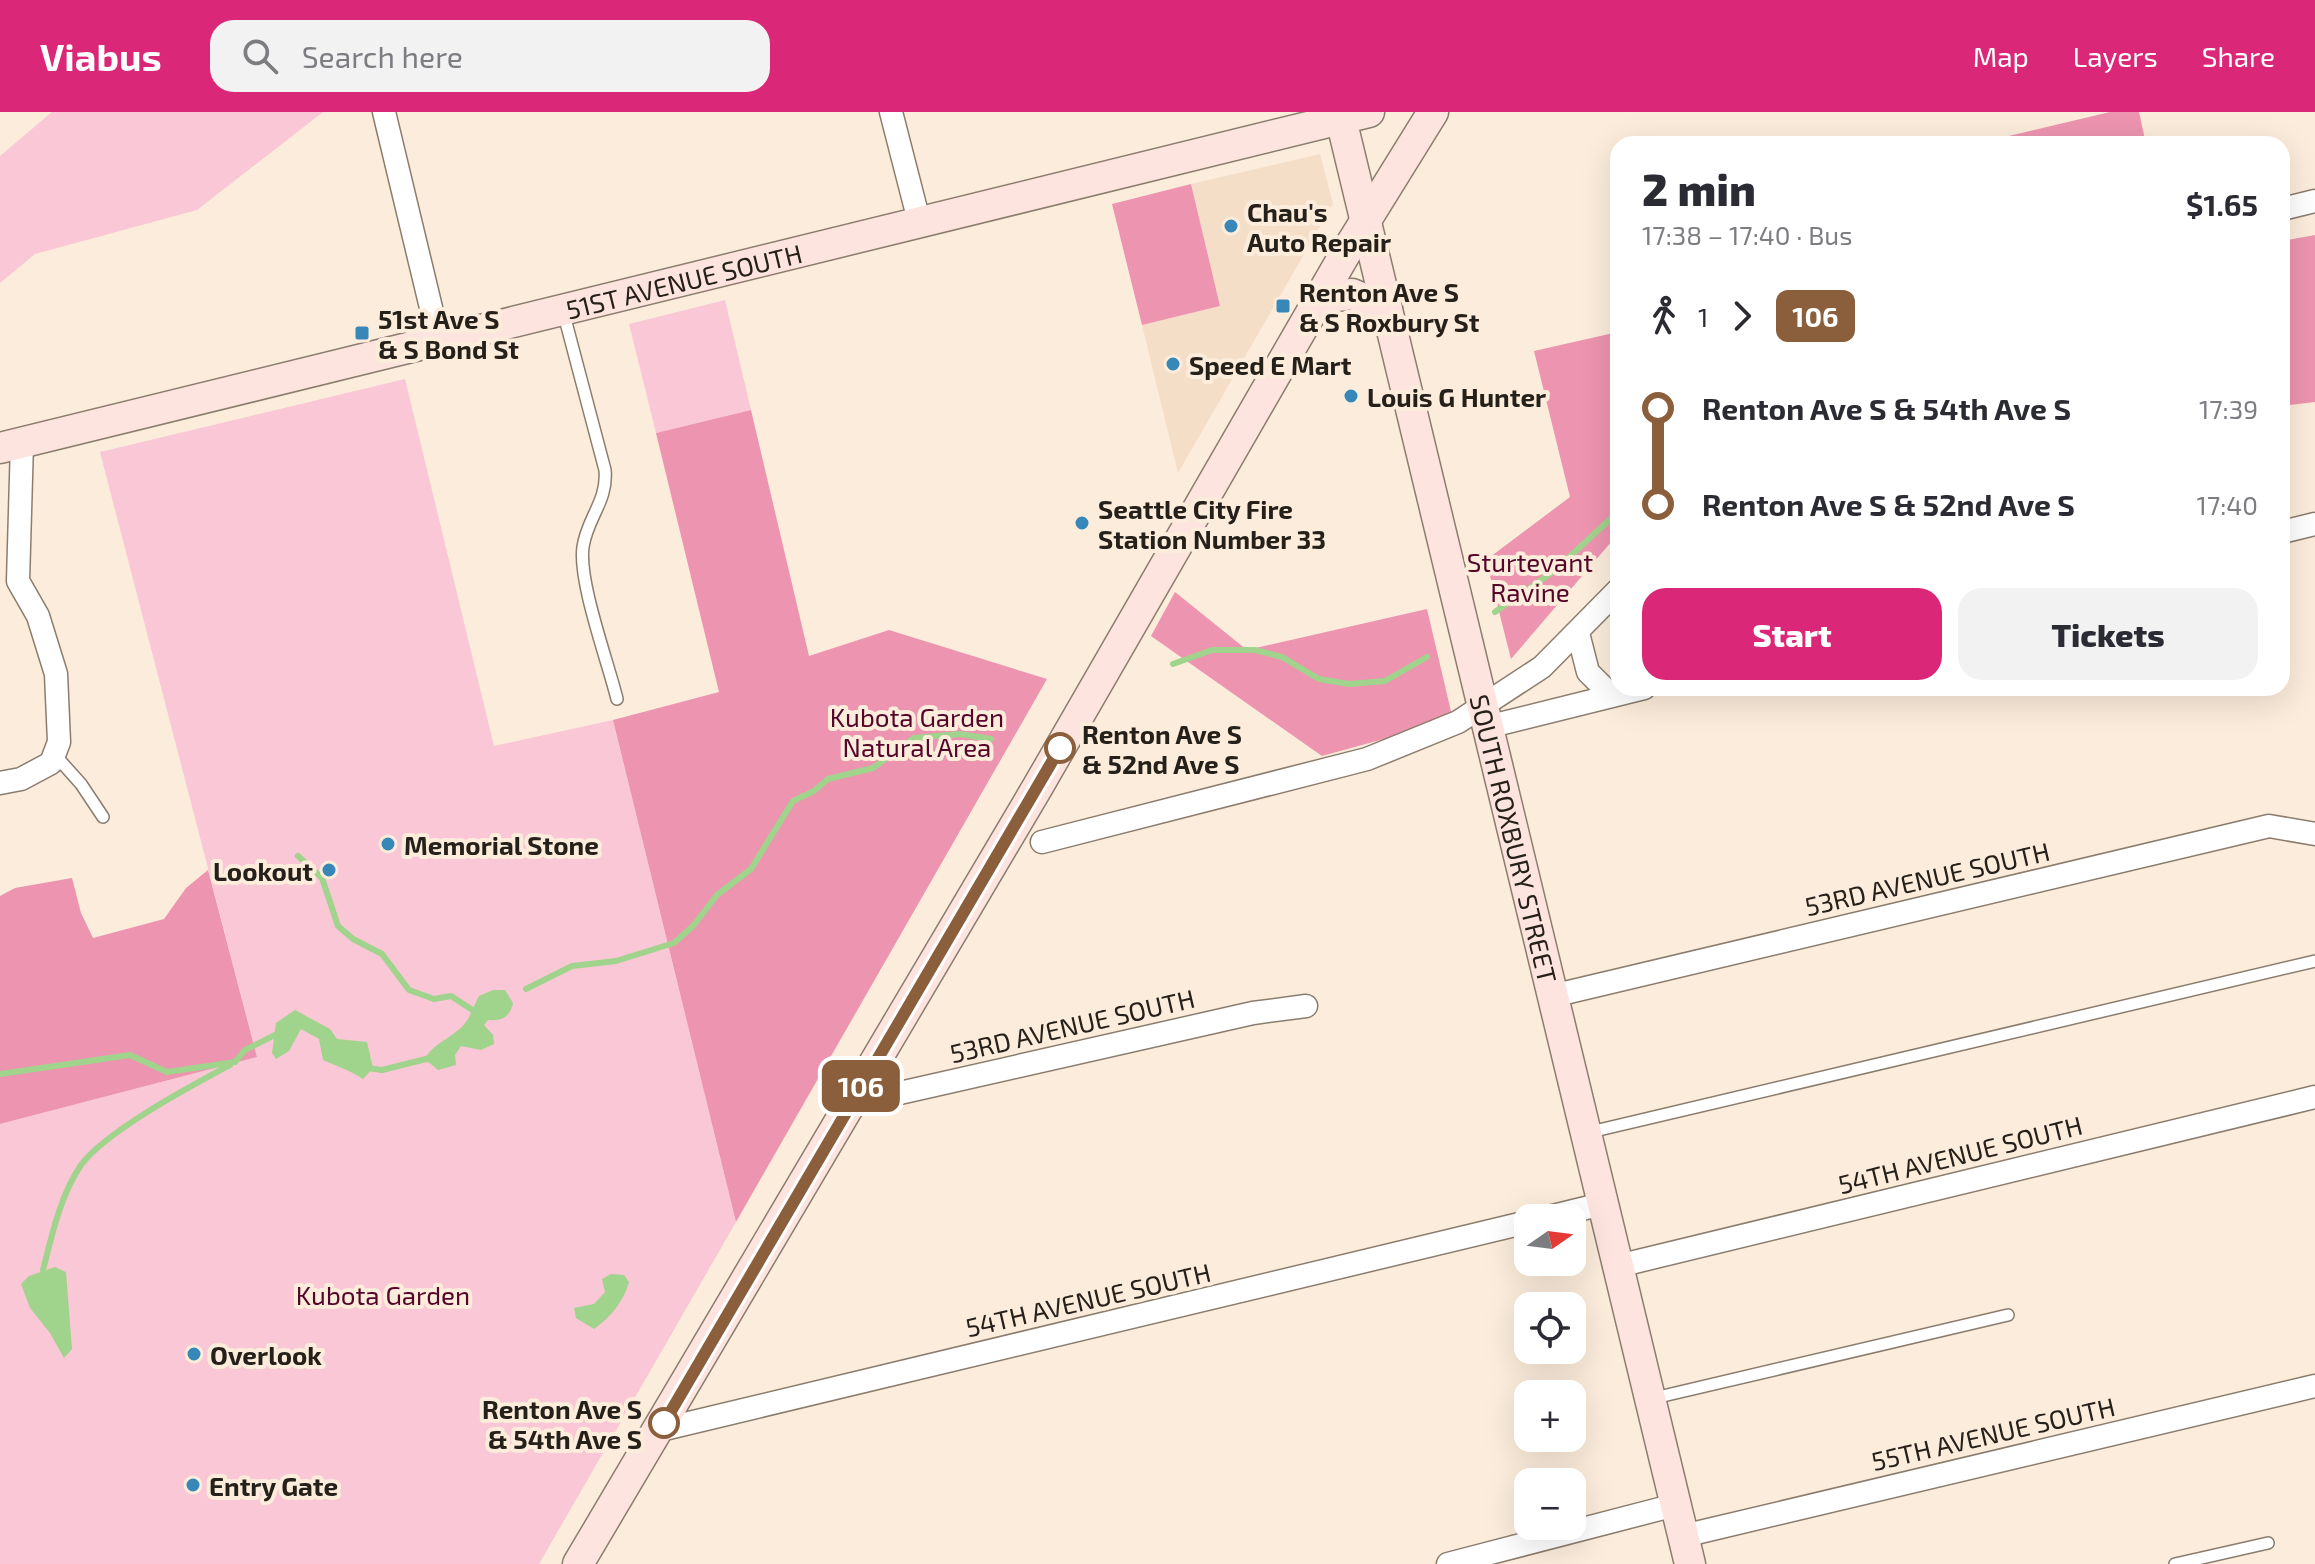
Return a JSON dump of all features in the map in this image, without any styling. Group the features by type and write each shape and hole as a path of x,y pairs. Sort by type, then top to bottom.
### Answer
{"street":[{"path":"384,112 439,341"},
{"path":"891,112 919,221"},
{"path":"578,1564 660,1430 1366,221 1433,112"},
{"name":"51ST AVENUE SOUTH","path":"11,445 1350,114"},
{"name":"SOUTH ROXBURY STREET","path":"1350,114 1366,221 1687,1550"},
{"path":"2290,207 2315,201"},
{"path":"1321,298 1352,294 1387,309"},
{"path":"0,783 37,772 56,756 60,724 56,674 38,616 9,584 11,445"},
{"path":"2290,530 2315,524"},
{"path":"1485,717 1578,633 1610,599"},
{"path":"1578,633 1588,672 1610,694"},
{"path":"1042,842 1367,759 1458,722 1612,696"},
{"name":"53RD AVENUE SOUTH","path":"1552,996 2269,826 2290,827 2314,838"},
{"name":"53RD AVENUE SOUTH","path":"851,1104 1253,1013 1306,1006"},
{"name":"54TH AVENUE SOUTH","path":"1618,1266 2315,1097"},
{"path":"1586,1208 1602,1204"},
{"name":"54TH AVENUE SOUTH","path":"660,1430 1514,1225"},
{"name":"55TH AVENUE SOUTH","path":"1687,1550 2315,1386"},
{"path":"1448,1564 1675,1505"}],"lane":[{"path":"562,310 605,470 605,497 587,529 582,549 585,575 617,699"},
{"path":"56,756 81,784 103,817"},
{"path":"1586,1133 2315,961"},
{"path":"1650,1399 2008,1315"},
{"path":"2175,1564 2268,1543"}],"shaded area":[{"path":"1320,154 1333,204 1178,473 1142,325 1220,306 1191,184"},
{"path":"493,990 505,990 513,1003 505,1017 488,1020 484,1025 493,1035 494,1044 481,1050 461,1046 455,1055 456,1065 438,1070 425,1059 428,1053 464,1025 479,996"},
{"path":"295,1010 330,1029 337,1039 367,1042 373,1068 363,1079 323,1060 319,1039 301,1029 289,1051 276,1059 272,1053 276,1023"},
{"path":"55,1267 66,1272 72,1349 64,1358 50,1333 30,1308 21,1284 29,1276"},
{"path":"611,1274 624,1275 629,1282 616,1308 594,1329 576,1318 574,1308 594,1304 605,1292 602,1279"}],"green space":[{"path":"52,112 323,112 197,210 35,254 0,283 0,156"},
{"path":"2110,112 2139,112 2144,136 2009,136"},
{"path":"1191,184 1220,306 1142,325 1112,204"},
{"path":"2315,235 2315,402 2290,405 2290,240"},
{"path":"725,300 751,410 656,433 629,324"},
{"name":"Sturtevant Ravine","path":"1610,334 1610,543 1511,659 1486,560 1570,497 1534,351"},
{"name":"Kubota Garden","path":"405,379 494,746 613,720 736,1222 539,1564 0,1564 0,1124 257,1057 100,452"},
{"name":"Kubota Garden Natural Area","path":"751,410 809,656 889,630 1047,679 736,1222 613,720 719,692 656,433"},
{"path":"1175,592 1247,650 1427,609 1453,720 1322,756 1151,636"},
{"path":"208,870 257,1057 0,1124 0,896 15,888 72,878 81,913 93,938 164,919 186,888"}],"waterway":[{"path":"1495,612 1554,571 1610,519"},
{"path":"1173,664 1212,650 1255,650 1282,657 1319,679 1349,684 1385,681 1427,657"},
{"path":"526,989 572,966 616,961 674,943 693,926 717,895 751,869 793,801 814,791 828,779 873,768 914,738 960,734 991,739"},
{"path":"298,856 322,878 338,926 353,939 382,954 409,990 434,999 451,996 477,1013"},
{"path":"0,1074 130,1055 167,1072 235,1062 245,1050 277,1034"},
{"path":"367,1068 382,1070 430,1058"},
{"path":"43,1270 67,1190 81,1165 129,1124 230,1065"}],"bus line":[{"name":"106","path":"664,1423 1060,748"}],"place":[{"name":"Chau's Auto Repair","path":"1231,226"},
{"name":"Renton Ave S & S Roxbury St","path":"1283,306"},
{"name":"51st Ave S & S Bond St","path":"362,333"},
{"name":"Speed E Mart","path":"1173,364"},
{"name":"Louis G Hunter","path":"1351,396"},
{"name":"Seattle City Fire Station Number 33","path":"1082,523"},
{"name":"Renton Ave S & 52nd Ave S","path":"1060,748"},
{"name":"Memorial Stone","path":"388,844"},
{"name":"Lookout","path":"329,870"},
{"name":"Overlook","path":"194,1354"},
{"name":"Renton Ave S & 54th Ave S","path":"664,1423"},
{"name":"Entry Gate","path":"193,1485"}]}
